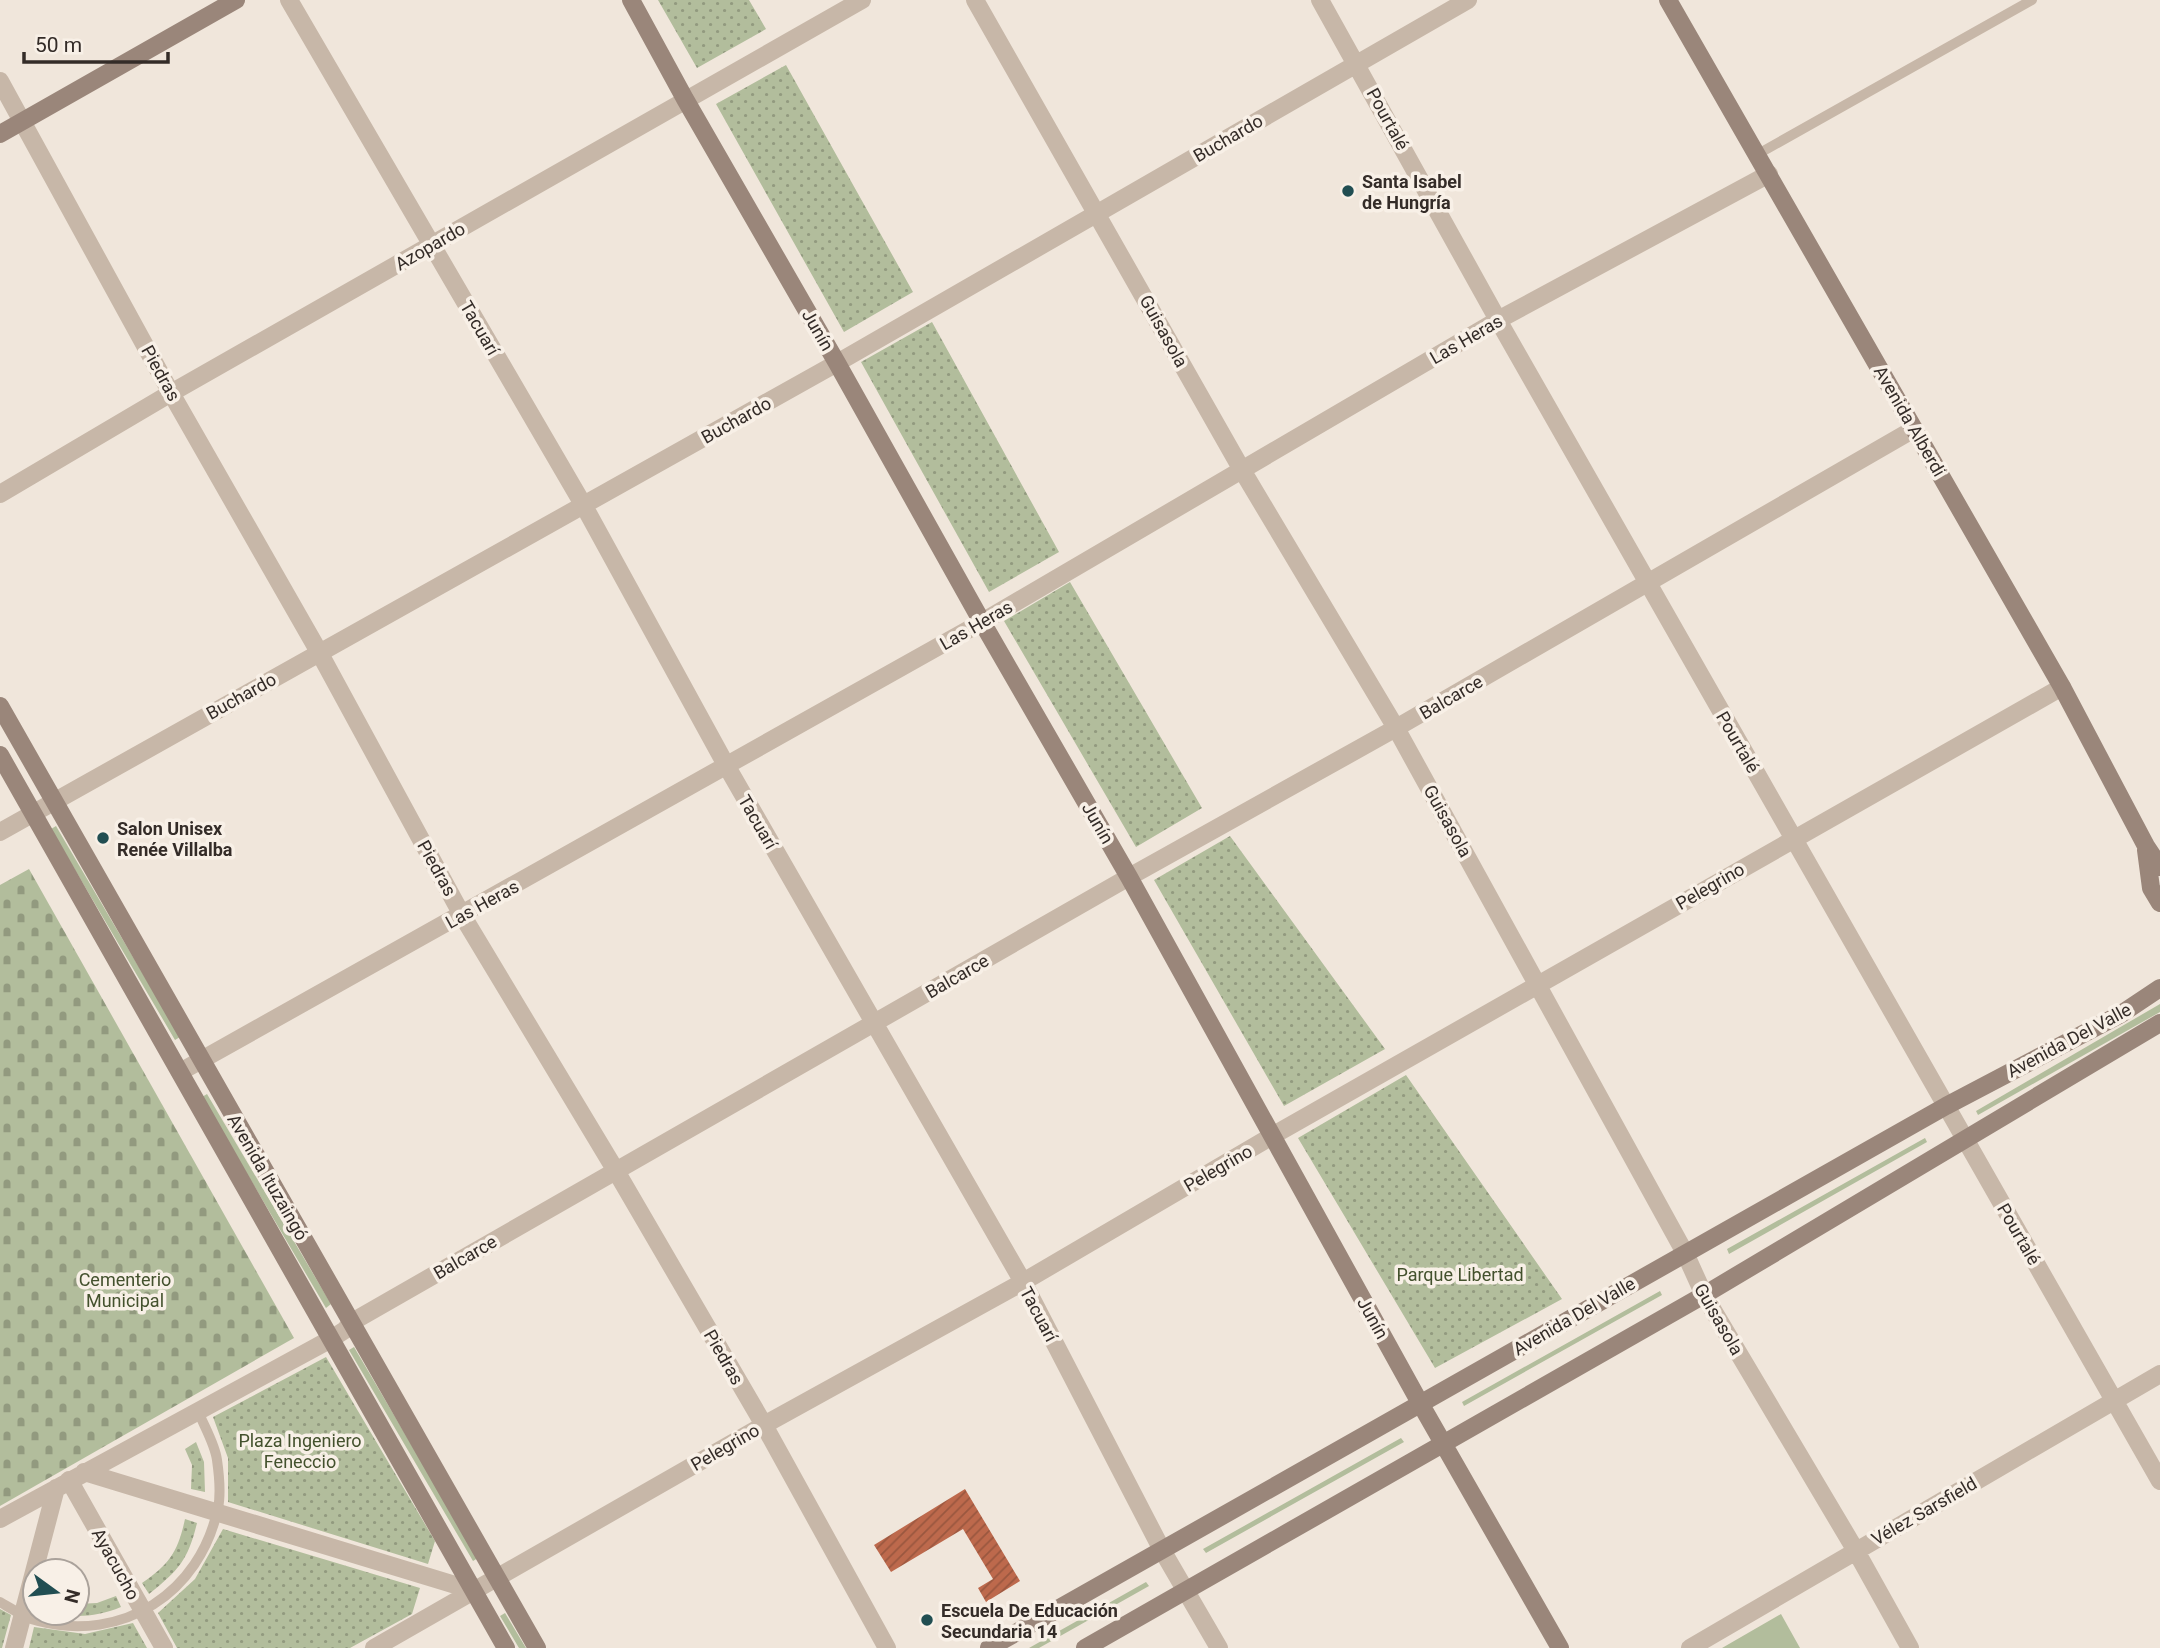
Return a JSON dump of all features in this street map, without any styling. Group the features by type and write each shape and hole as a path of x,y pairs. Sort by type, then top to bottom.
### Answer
{"main road":[{"path":"0,134 236,0"},
{"name":"Junín","path":"631,0 1129,877 1420,1403 1560,1648"},
{"name":"Avenida Alberdi","path":"1668,0 2062,687 2146,846 2160,867"},
{"name":"Avenida Ituzaingó","path":"0,706 44,807 180,1072 506,1648"},
{"name":"Avenida Ituzaingó","path":"0,755 44,807 202,1060 537,1648"},
{"name":"Avenida Alberdi","path":"2146,846 2151,888 2160,903"},
{"name":"Avenida Del Valle","path":"989,1648 1946,1106 2122,1014 2160,988"},
{"name":"Avenida Del Valle","path":"1085,1648 1704,1295 2160,1023"}],"street":[{"name":"Tacuarí","path":"289,0 584,506 726,765 1023,1282 1162,1550 1219,1648"},
{"name":"Azopardo","path":"0,494 171,393 862,0"},
{"name":"Guisasola","path":"975,0 1242,470 1396,729 1685,1253 1704,1295 1856,1550 1910,1648"},
{"name":"Pourtalé","path":"1320,0 1647,583 2160,1481"},
{"name":"Buchardo","path":"0,832 837,363 1468,0"},
{"name":"Piedras","path":"0,81 171,393 319,652 462,915 764,1425 887,1648"},
{"name":"Las Heras","path":"180,1072 982,622 1498,320 1769,174"},
{"name":"Balcarce","path":"0,1519 331,1339 352,1322 1129,877 1396,729 1914,429"},
{"name":"Pelegrino","path":"374,1648 764,1425 1023,1282 1272,1136 2062,687"},
{"name":"Vélez Sarsfield","path":"1689,1648 2160,1374"},
{"path":"43,1557 69,1480 216,1513 475,1591"},
{"name":"Ayacucho","path":"69,1480 164,1648"},
{"path":"14,1648 21,1622"}],"lane":[{"path":"1758,155 2032,0"},
{"path":"91,1627 132,1617 173,1591 204,1553 219,1506 217,1457 198,1410"},
{"path":"0,1602 21,1613"}],"green space":[{"path":"658,0 749,0 766,29 697,68"},
{"path":"786,65 913,292 844,332 716,104"},
{"path":"932,322 1059,552 989,592 861,362"},
{"path":"1070,582 1202,808 1136,847 1004,621"},
{"path":"56,826 180,1037 175,1040 51,829"},
{"path":"1230,836 1385,1049 1284,1106 1154,880"},
{"name":"Cementerio Municipal","path":"29,869 294,1338 0,1506 0,885"},
{"path":"2160,1004 2160,1012 1978,1115 1976,1111"},
{"name":"Parque Libertad","path":"1406,1075 1562,1299 1435,1368 1298,1138"},
{"path":"207,1094 331,1304 326,1308 202,1097"},
{"path":"1925,1138 1927,1142 1729,1254 1727,1249"},
{"path":"1660,1291 1662,1295 1464,1406 1462,1402"},
{"path":"354,1347 478,1558 473,1561 349,1350"},
{"name":"Plaza Ingeniero Feneccio","path":"326,1357 435,1541 428,1564 228,1502 228,1458 213,1417"},
{"path":"1401,1438 1404,1442 1206,1553 1203,1549"},
{"name":"Plaza Ingeniero Feneccio","path":"196,1442 204,1462 205,1492 191,1489 192,1465 185,1449"},
{"path":"185,1519 197,1523 186,1555 175,1571 149,1594 142,1583 171,1556"},
{"path":"223,1529 420,1588 412,1614 350,1648 177,1648 158,1613 195,1579"},
{"path":"1146,1582 1149,1586 1039,1648 1029,1648"},
{"path":"116,1596 121,1607 91,1615 91,1603"},
{"path":"0,1609 11,1615 2,1648 0,1648"},
{"path":"505,1613 526,1648 519,1648 500,1616"},
{"path":"1781,1614 1800,1648 1722,1648"},
{"path":"133,1623 147,1648 29,1648 34,1627 85,1634"}],"building":[{"path":"965,1489 1020,1581 986,1602 978,1588 993,1579 963,1529 891,1572 874,1545"}],"place":[{"name":"Santa Isabel de Hungría","path":"1348,191"},
{"name":"Salon Unisex Renée Villalba","path":"103,838"},
{"name":"Escuela De Educación Secundaria 14","path":"927,1620"}]}
